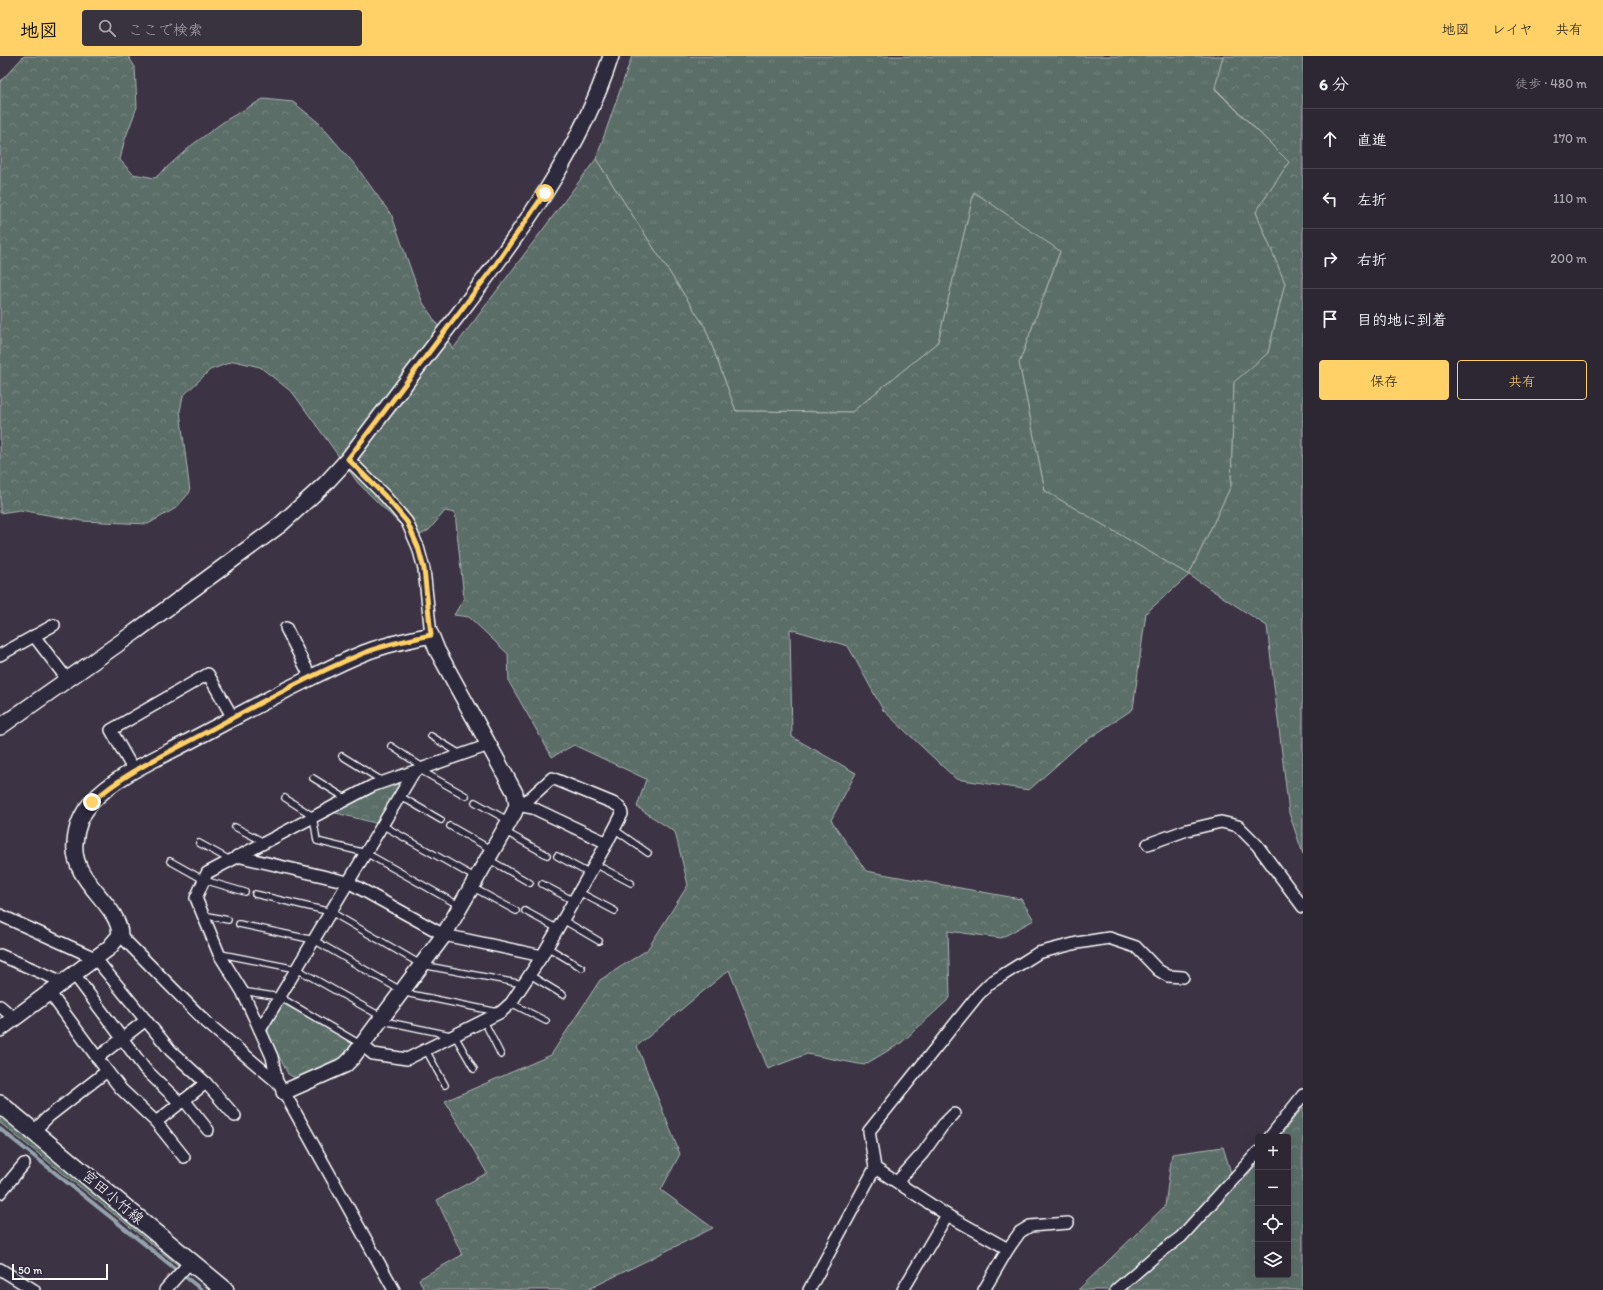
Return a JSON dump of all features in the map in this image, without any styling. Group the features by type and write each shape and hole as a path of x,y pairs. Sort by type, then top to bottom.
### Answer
{"main road":[{"name":"宮田小竹線","path":"0,1104 186,1265 225,1290"}],"street":[{"path":"0,727 135,632 280,525 325,484 348,459 496,264 545,193 577,138 604,78 611,56"},
{"path":"280,1087 345,1065 362,1045 444,935 507,826 517,804 515,793 437,650 431,635 424,569 418,547 407,522 385,496 348,459"},
{"path":"0,655 54,625"},
{"path":"286,628 311,678"},
{"path":"280,1087 206,1022 120,935 115,918 81,871 74,856 77,828 83,815 92,802 104,791 134,771 233,718 364,652 394,643 431,635"},
{"path":"34,636 67,679"},
{"path":"134,771 111,730 208,674 233,718"},
{"path":"394,1290 280,1087 272,1057 260,1030 242,991 219,954 204,914 196,898 207,873 313,816 372,786 489,745"},
{"path":"260,1030 382,825 400,796 420,770"},
{"path":"362,1045 373,1054 407,1060 501,1012 511,1003 545,952 593,869 622,814 620,807 552,778 530,798 517,804"},
{"path":"517,804 533,808 607,843"},
{"path":"1148,844 1187,830 1221,822 1238,826 1257,845 1303,907"},
{"path":"234,858 348,882 444,935 545,952"},
{"path":"0,915 95,958 171,1051 206,1083 235,1116"},
{"path":"0,1029 109,948 120,935"},
{"path":"809,1290 875,1168 870,1132 978,995 990,983 1038,953 1077,943 1109,938 1136,947 1158,970 1168,976 1182,977"},
{"path":"0,955 69,978 122,1039 145,1070 182,1102 208,1130"},
{"path":"49,992 121,1090 156,1122 184,1157"},
{"path":"0,1006 14,1018"},
{"path":"97,1058 146,1020"},
{"path":"34,1132 48,1117 107,1071"},
{"path":"156,1122 206,1083"},
{"path":"1272,1134 1303,1095"},
{"path":"897,1182 923,1154 943,1125 954,1114"},
{"path":"1116,1290 1154,1257 1181,1237 1255,1155"},
{"path":"0,1193 24,1164"},
{"path":"875,1168 947,1215 1008,1249"},
{"path":"903,1290 947,1215"},
{"path":"984,1290 1008,1249 1020,1232 1030,1226 1068,1223"},
{"path":"172,1286 186,1265"},
{"path":"0,1269 34,1290"}],"lane":[{"path":"431,736 462,755"},
{"path":"391,746 420,770 466,796"},
{"path":"342,756 384,782"},
{"path":"314,778 347,799"},
{"path":"400,796 441,820"},
{"path":"285,798 313,816 317,841 366,852 460,907"},
{"path":"475,802 547,855"},
{"path":"382,825 474,882 516,911"},
{"path":"450,826 530,883"},
{"path":"236,827 264,842"},
{"path":"614,829 648,853"},
{"path":"199,843 234,858"},
{"path":"557,856 631,883"},
{"path":"170,861 204,880 245,892"},
{"path":"542,884 615,911"},
{"path":"254,894 331,912 422,965 526,980 563,995"},
{"path":"525,911 599,941"},
{"path":"204,914 228,920"},
{"path":"238,924 314,940 402,991 410,994 501,1012"},
{"path":"545,952 582,968"},
{"path":"219,954 297,969 382,1017 388,1022 454,1036 474,1069"},
{"path":"242,991 280,997 362,1045"},
{"path":"511,1003 546,1021"},
{"path":"484,1021 501,1055"},
{"path":"426,1050 445,1085"}],"green space":[{"path":"24,56 128,56 135,67 137,107 124,142 120,160 133,174 155,178 192,145 226,120 263,99 293,102 319,123 356,166 392,216 422,301 453,349 596,159 705,327 736,411 852,412 938,342 974,192 1060,251 1019,363 1045,491 1189,575 1146,613 1133,709 1078,746 1029,790 956,779 883,710 848,646 790,629 792,737 856,773 831,820 866,871 1021,899 1034,920 1001,938 948,931 950,998 901,1043 864,1065 807,1054 768,1069 729,970 637,1046 680,1154 661,1190 713,1228 587,1290 424,1290 419,1279 462,1255 437,1200 487,1173 445,1101 551,1055 600,980 647,950 688,885 675,832 637,807 646,779 574,745 552,757 509,682 508,654 469,617 454,615 464,598 455,513 445,511 429,530 420,535 409,533 358,483 293,393 260,367 234,361 210,370 183,396 180,411 190,492 176,508 148,524 82,521 20,510 0,513 0,82"},
{"path":"632,56 1223,56 1215,89 1289,162 1256,212 1285,283 1268,353 1234,383 1231,486 1189,575 1045,491 1019,363 1060,252 974,192 938,342 852,412 736,411 705,327 596,159"},
{"path":"1223,56 1303,56 1303,854 1289,813 1267,626 1189,575 1231,486 1234,382 1268,353 1285,283 1256,212 1289,162 1215,88"},
{"path":"397,781 403,784 379,824 332,812 374,789"},
{"path":"282,1003 354,1044 343,1059 297,1079 288,1074 268,1035 268,1026"},
{"path":"1303,1107 1303,1290 1078,1290 1165,1206 1172,1154 1223,1147 1236,1189 1255,1166 1255,1278 1291,1278 1291,1134 1281,1134"},
{"path":"0,1109 181,1258 179,1266 0,1123"}],"waterway":[{"path":"0,1129 202,1290"}],"route":[{"path":"92,802 116,782 134,771 311,678 364,652 394,643 431,635 424,569 418,547 407,522 385,496 348,459 496,264 545,193"}]}
